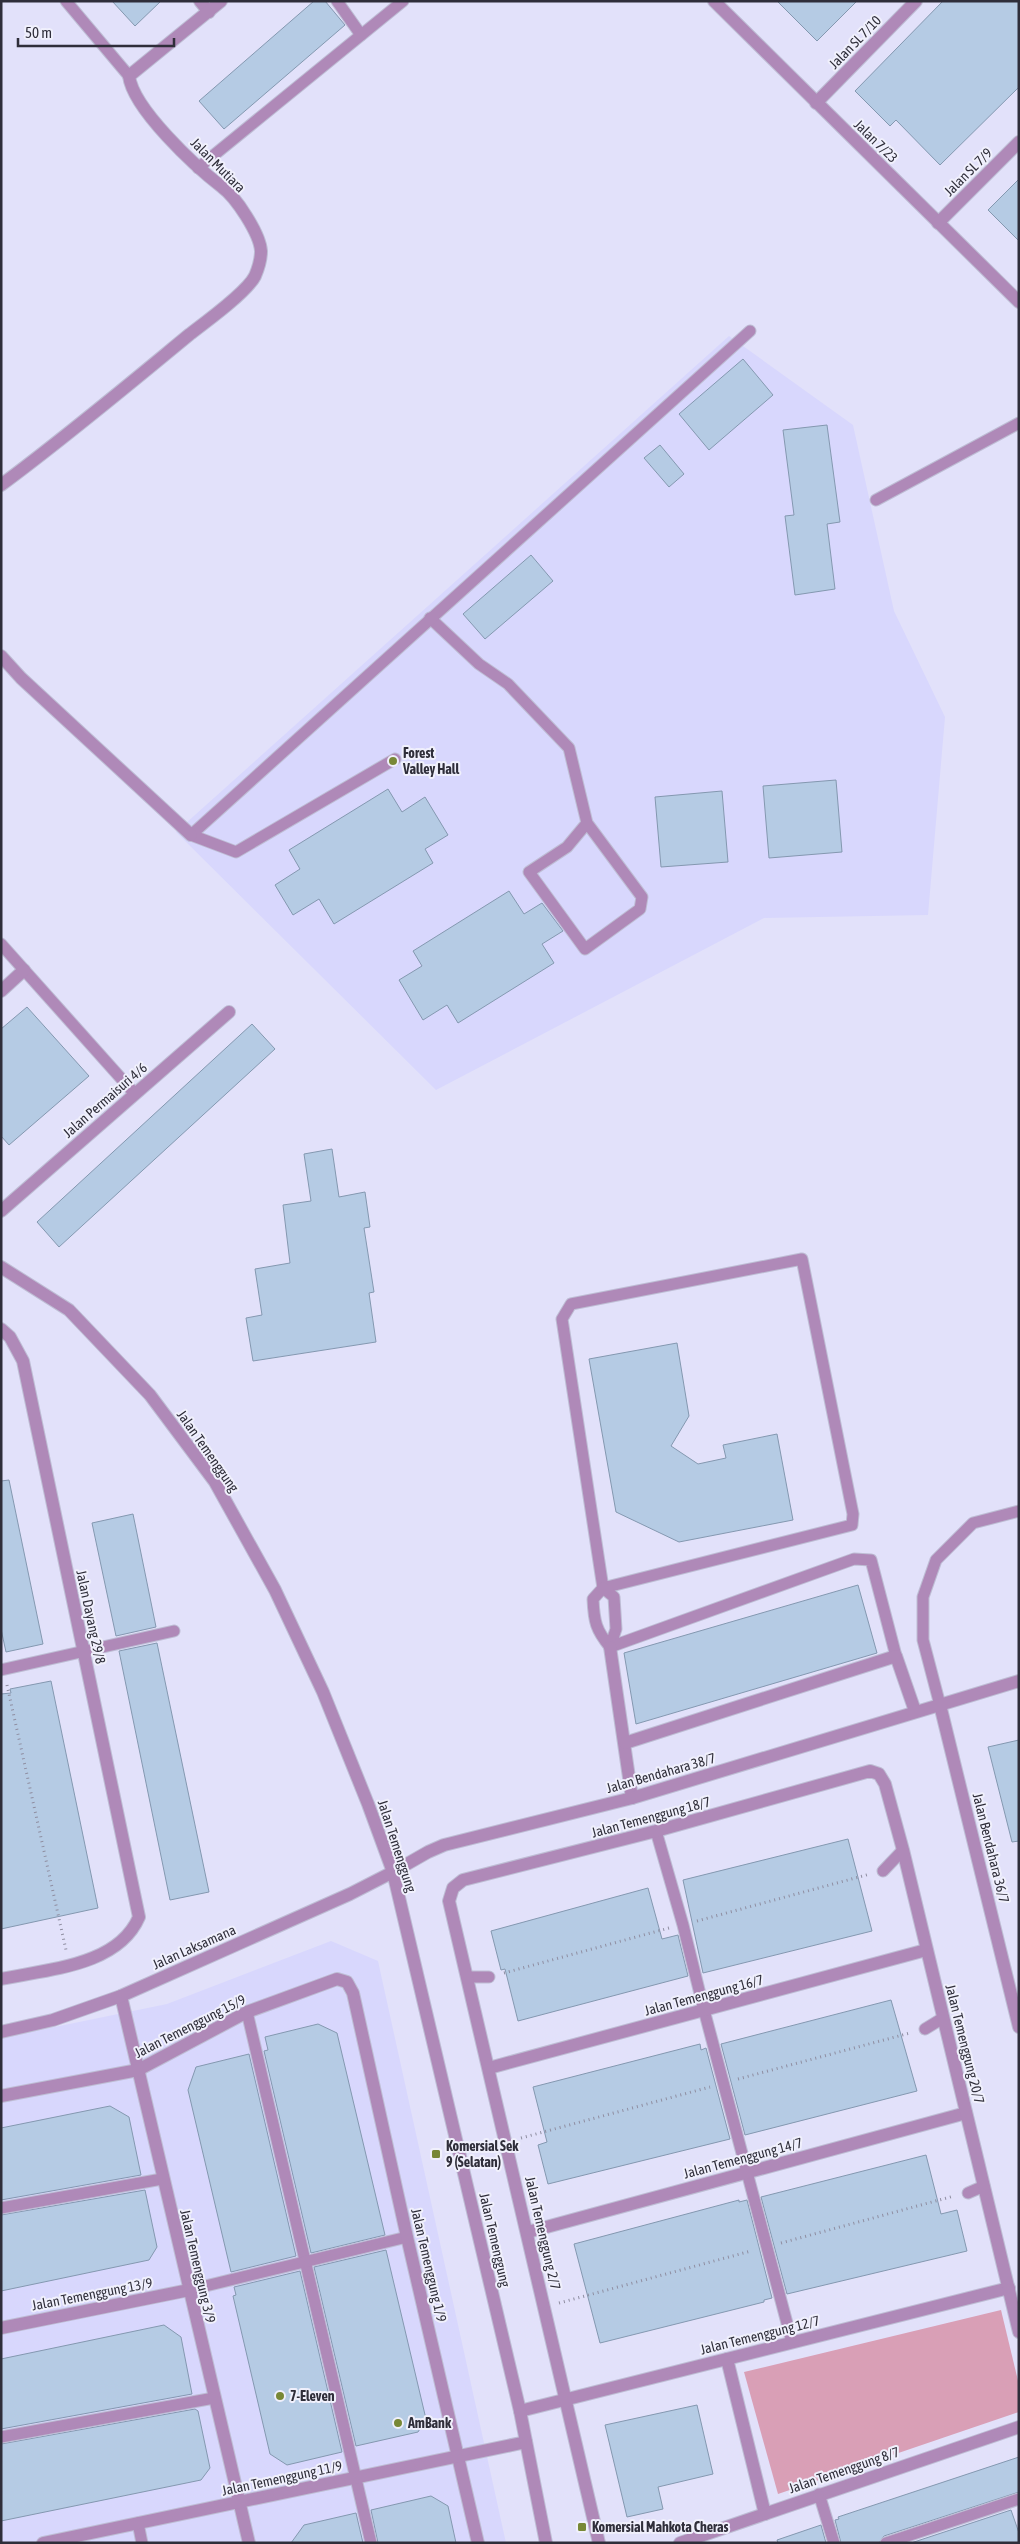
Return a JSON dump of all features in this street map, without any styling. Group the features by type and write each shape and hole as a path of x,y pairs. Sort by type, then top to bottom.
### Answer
{"street":[{"path":"200,1 209,12"},
{"path":"130,83 221,1"},
{"name":"Jalan 7/23","path":"714,1 816,104 1019,302"},
{"name":"Jalan SL 7/10","path":"816,104 916,1"},
{"name":"Jalan Mutiara","path":"1,485 44,454 238,294 254,278 260,257 259,242 250,224 225,189 198,168 151,117 130,83"},
{"name":"Jalan SL 7/9","path":"938,223 1019,142"},
{"path":"1,656 21,678 191,835"},
{"path":"1,990 24,970"},
{"name":"Jalan Permaisuri 4/6","path":"4,1203 135,1094 229,1012"},
{"name":"Jalan Temenggung","path":"1,1267 69,1310 150,1395 215,1482 275,1590 323,1692 368,1804 392,1872 520,2411 546,2543"},
{"name":"Jalan Dayang 29/8","path":"1,1329 10,1337 23,1361 140,1917 133,1931 121,1943 102,1954 69,1965"},
{"path":"610,1648 632,1798"},
{"path":"625,1743 896,1656 915,1711"},
{"name":"Jalan Bendahara 38/7","path":"392,1872 444,1845 632,1798 1019,1681"},
{"name":"Jalan Bendahara 36/7","path":"940,1705 1019,2027"},
{"name":"Jalan Temenggung 18/7","path":"449,1901 453,1888 464,1880 656,1831 870,1771"},
{"name":"Jalan Temenggung 20/7","path":"870,1771 879,1774 885,1784 984,2186 1014,2286 1019,2332"},
{"name":"Jalan Laksamana","path":"1,2032 53,2020 121,1996 350,1894 392,1872"},
{"name":"Jalan Temenggung 2/7","path":"449,1901 528,2232 599,2543"},
{"name":"Jalan Temenggung 16/7","path":"489,2068 926,1950"},
{"path":"1,1978 69,1965"},
{"name":"Jalan Temenggung 15/9","path":"1,2096 138,2070 247,2012 337,1979 347,1982 353,1992"},
{"name":"Jalan Temenggung 1/9","path":"353,1992 406,2237 478,2543"},
{"name":"Jalan Temenggung 3/9","path":"121,1996 162,2178 249,2543"},
{"name":"Jalan Temenggung 14/7","path":"528,2232 966,2113"},
{"name":"Jalan Temenggung 12/7","path":"520,2411 1014,2286"},
{"name":"Jalan Temenggung 13/9","path":"1,2328 189,2290"},
{"path":"727,2359 764,2514"},
{"name":"Jalan Temenggung 8/7","path":"680,2543 1019,2426"},
{"name":"Jalan Temenggung 11/9","path":"43,2543 526,2442"}],"lane":[{"path":"66,1 130,83"},
{"path":"337,1 361,35"},
{"path":"198,168 403,1"},
{"path":"395,759 236,852 191,835 750,331"},
{"path":"876,500 1019,423"},
{"path":"430,618 479,664 508,684 569,748 587,823 642,897 640,909 585,949 529,872 567,847 587,823"},
{"path":"1,944 135,1094"},
{"path":"610,1648 597,1630 594,1614 593,1599 603,1588 852,1525 853,1514 802,1259 571,1304 562,1319 603,1588 614,1597 616,1629 610,1648"},
{"path":"940,1705 923,1640 923,1597 936,1560 973,1523 1019,1511"},
{"path":"610,1648 854,1559 871,1560 896,1656"},
{"path":"3,1670 174,1631"},
{"path":"656,1831 683,1925 792,2342"},
{"path":"883,1871 902,1850"},
{"path":"467,1977 489,1977"},
{"path":"247,2012 354,2478 371,2543"},
{"path":"926,2029 943,2018"},
{"path":"1,2208 162,2178"},
{"path":"968,2193 984,2186"},
{"path":"189,2290 406,2237"},
{"path":"1,2437 214,2398"},
{"path":"819,2494 834,2543"},
{"path":"886,2543 1019,2499"},
{"path":"138,2523 142,2543"}],"path":[{"path":"3,1670 69,1965"}],"shaded area":[{"name":"Forest Valley Hall","path":"729,336 853,425 894,611 945,717 928,915 764,918 436,1090 176,832"},
{"path":"331,1941 378,1961 506,2543 1,2543 1,2038 167,2004"},
{"path":"1001,2310 1019,2385 1019,2412 778,2494 744,2372"}],"building":[{"path":"112,1 161,1 135,26"},
{"path":"314,1 325,1 345,25 224,129 199,101"},
{"path":"777,1 857,1 817,41"},
{"path":"943,1 1019,1 1019,87 940,165 896,120 890,126 855,91"},
{"path":"1019,179 1019,241 988,210"},
{"path":"743,359 773,395 709,450 679,414"},
{"path":"827,425 840,522 827,524 835,589 795,595 785,516 794,515 783,430"},
{"path":"660,445 684,474 669,487 644,458"},
{"path":"531,555 553,581 485,639 463,614"},
{"path":"836,780 842,852 769,858 763,786"},
{"path":"388,789 402,812 425,797 448,835 425,849 433,863 334,924 319,899 293,915 275,885 300,869 289,850"},
{"path":"722,791 728,862 661,867 655,797"},
{"path":"509,891 524,914 542,903 563,931 542,944 554,963 458,1023 447,1005 423,1020 399,980 422,966 413,951"},
{"path":"27,1007 89,1076 9,1145 1,1136 1,1029"},
{"path":"252,1024 275,1049 59,1247 37,1222"},
{"path":"332,1149 339,1197 365,1192 370,1227 364,1228 374,1292 369,1293 376,1342 253,1361 246,1318 262,1315 255,1269 290,1263 283,1205 311,1201 304,1154"},
{"path":"677,1343 689,1416 671,1446 698,1464 726,1458 723,1445 777,1434 793,1520 679,1542 616,1512 589,1359"},
{"path":"9,1480 43,1644 6,1652 1,1629 1,1481"},
{"path":"133,1514 156,1627 116,1636 92,1523"},
{"path":"858,1585 877,1653 636,1724 624,1653"},
{"path":"157,1643 209,1892 170,1900 119,1651"},
{"path":"51,1681 98,1908 1,1929 1,1694 11,1693 10,1689"},
{"path":"1019,1740 1019,1841 1012,1842 988,1747"},
{"path":"848,1839 872,1931 703,1973 683,1880"},
{"path":"648,1888 662,1939 678,1935 688,1976 518,2021 505,1969 501,1970 491,1931"},
{"path":"891,2000 917,2091 745,2135 721,2044"},
{"path":"318,2024 337,2033 385,2235 311,2253 264,2051 268,2050 265,2037"},
{"path":"700,2044 701,2050 706,2048 730,2139 548,2184 538,2145 547,2142 533,2087"},
{"path":"249,2054 296,2256 231,2272 188,2090 196,2067"},
{"path":"110,2106 129,2117 141,2175 1,2200 1,2128"},
{"path":"926,2155 941,2214 957,2210 967,2251 787,2294 761,2197"},
{"path":"145,2190 157,2247 149,2260 1,2291 1,2215"},
{"path":"739,2200 739,2202 747,2200 772,2298 764,2300 764,2302 600,2343 574,2244"},
{"path":"386,2250 426,2419 418,2432 356,2446 314,2267"},
{"path":"300,2271 342,2452 287,2465 270,2454 233,2296 236,2295 234,2287"},
{"path":"164,2325 181,2337 192,2394 1,2429 1,2359"},
{"path":"697,2405 713,2474 658,2487 663,2509 627,2517 605,2425"},
{"path":"195,2409 198,2411 210,2468 201,2480 1,2521 1,2444"},
{"path":"1019,2457 1019,2492 884,2536 879,2543 841,2543 835,2520 839,2519 838,2517"},
{"path":"431,2496 448,2506 456,2543 378,2543 371,2510"},
{"path":"1011,2510 1019,2533 1019,2543 911,2543"},
{"path":"356,2513 363,2543 291,2543 304,2525"},
{"path":"821,2525 826,2543 778,2543 777,2540"}],"place":[{"name":"Forest Valley Hall","path":"393,761"},
{"name":"Komersial Sek 9 (Selatan)","path":"436,2154"},
{"name":"7-Eleven","path":"280,2396"},
{"name":"AmBank","path":"398,2423"},
{"name":"Komersial Mahkota Cheras","path":"582,2527"}]}
